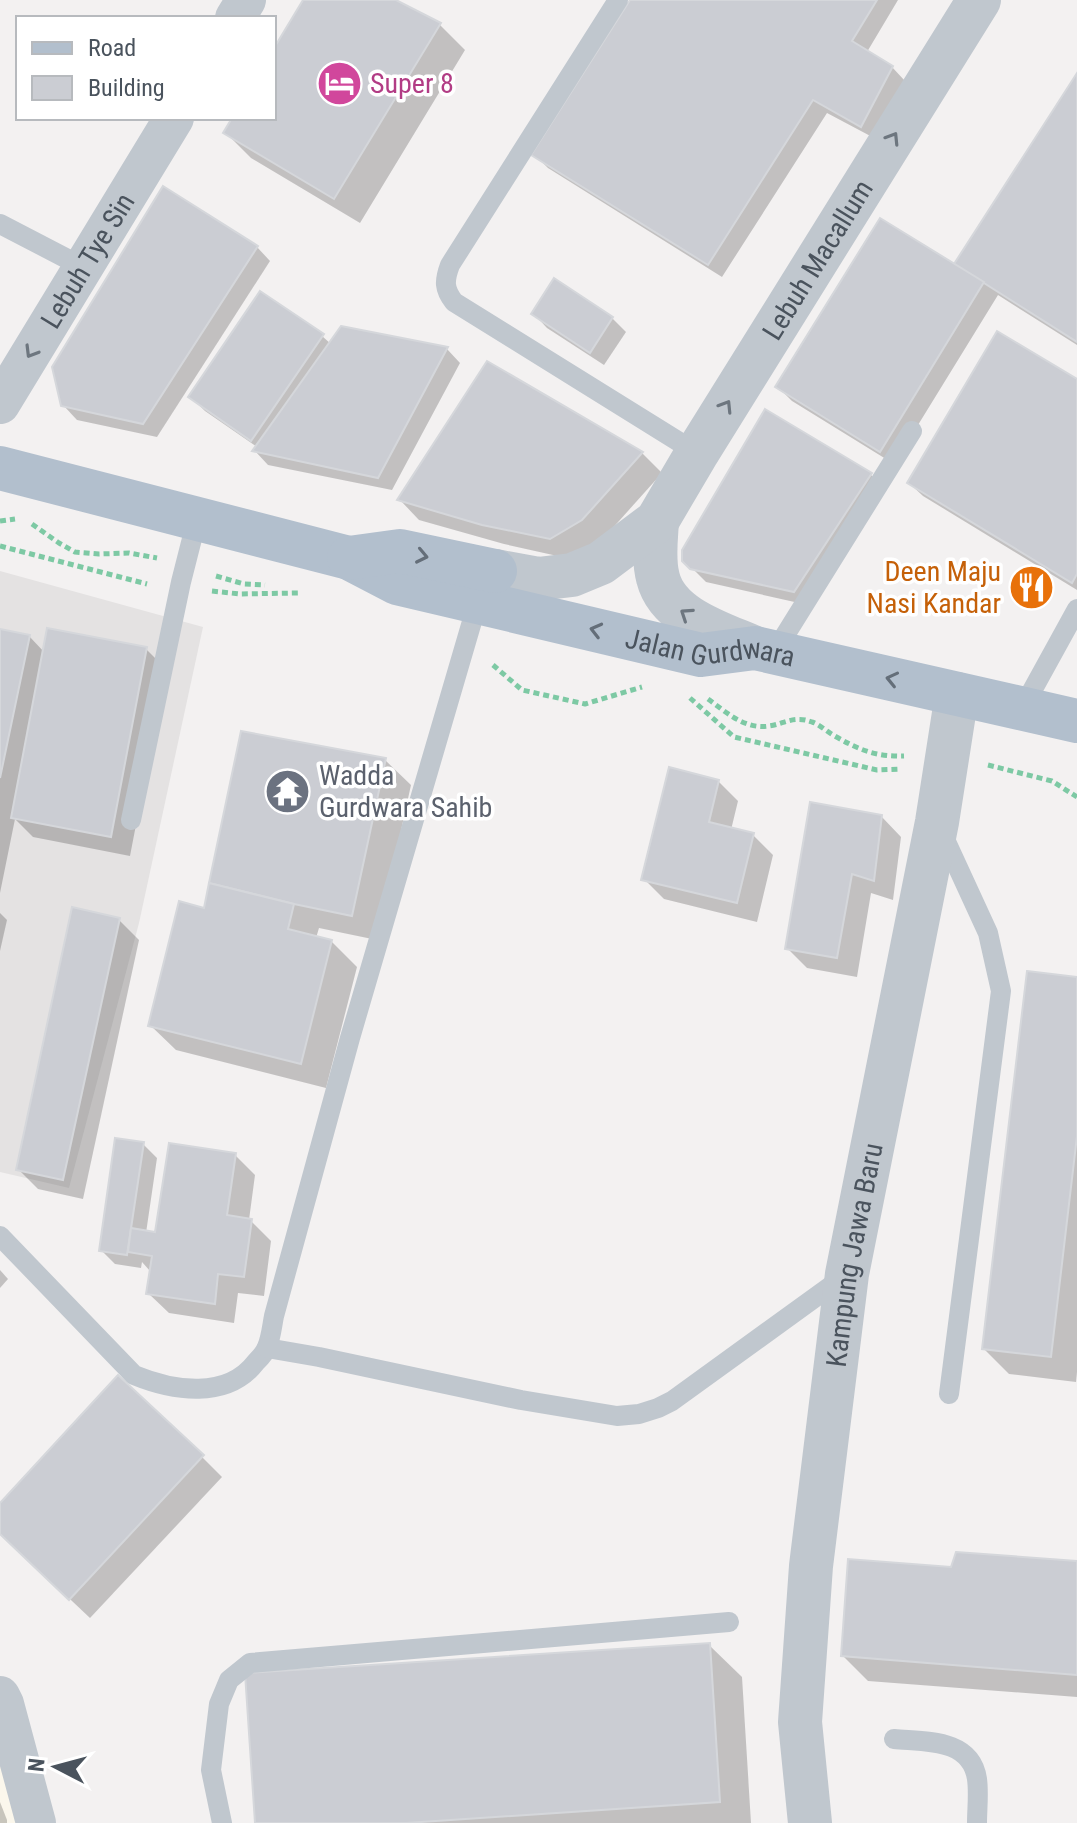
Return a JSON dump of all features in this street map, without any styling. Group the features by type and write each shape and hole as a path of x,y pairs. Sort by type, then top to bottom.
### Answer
{"main road":[{"name":"Jalan Gurdwara","path":"0,468 349,558 397,583 480,605 701,655 764,650 1077,721"}],"street":[{"name":"Lebuh Macallum","path":"480,605 538,579 572,575 601,563 657,521 979,0"},
{"name":"Lebuh Tye Sin","path":"0,404 173,120"},
{"path":"657,521 657,577 668,601 685,616 764,650"},
{"name":"Kampung Jawa Baru","path":"810,1823 800,1722 811,1566 847,1274 937,822 957,694"},
{"path":"0,1696 36,1823"}],"lane":[{"path":"618,0 450,265 445,278 446,291 454,302 697,453"},
{"path":"0,224 83,267"},
{"path":"764,650 912,431"},
{"path":"131,820 197,519"},
{"path":"0,1236 134,1375 151,1382 203,1390 228,1385 248,1373 267,1348 350,1038 480,605"},
{"path":"1022,709 1077,609"},
{"path":"937,822 988,933 1001,991 949,1394"},
{"path":"267,1348 521,1400 617,1416 639,1414 672,1401 847,1274"},
{"path":"222,1823 211,1770 219,1704 229,1680 250,1663 729,1622"},
{"path":"894,1739 945,1743 962,1752 973,1766 977,1778 977,1823"}],"path":[{"path":"480,605 522,690 585,704 641,687 652,688"},
{"path":"687,694 734,737 748,741 877,770 903,769 947,754"}],"shaded area":[{"path":"0,571 203,627 139,923 69,1188 0,1172"},
{"path":"0,1742 23,1823 0,1823"}],"building":[{"name":"Super 8","path":"303,0 396,0 441,23 334,199 223,133 231,120 276,120 276,45"},
{"path":"630,0 877,0 852,41 893,66 861,127 813,100 708,265 531,155"},
{"path":"1077,73 1077,342 954,264"},
{"path":"163,186 258,246 143,424 61,406 52,367"},
{"path":"880,218 984,282 880,452 775,387"},
{"path":"554,278 613,317 590,353 531,314"},
{"path":"260,291 324,334 251,441 188,397"},
{"path":"341,326 448,347 378,478 252,451"},
{"path":"997,331 1077,379 1077,574 1072,583 907,483"},
{"path":"487,361 643,452 582,520 550,539 482,525 397,500"},
{"path":"765,409 872,473 794,592 690,569 682,561 682,550"},
{"path":"47,628 147,647 111,837 11,818"},
{"path":"0,629 30,635 0,778"},
{"path":"241,731 386,758 352,916 209,883"},
{"path":"669,767 719,780 709,822 754,833 737,903 641,880"},
{"path":"810,802 882,815 874,881 852,874 837,958 785,949"},
{"path":"209,883 294,904 288,929 332,940 301,1064 148,1026 179,901 204,908"},
{"path":"72,907 120,918 63,1180 16,1170"},
{"path":"1027,971 1077,977 1077,1136 1051,1357 982,1349"},
{"path":"115,1138 144,1142 127,1255 99,1251"},
{"path":"169,1143 236,1153 227,1215 252,1219 244,1277 218,1274 215,1304 146,1294 152,1256 128,1252 131,1228 155,1232"},
{"path":"118,1375 204,1455 69,1600 0,1534 0,1503"},
{"path":"956,1552 1077,1561 1077,1675 841,1656 848,1559 951,1567"},
{"path":"710,1643 720,1802 406,1823 255,1823 245,1673"}],"place":[{"name":"Super 8","path":"339,83"},
{"name":"Deen Maju Nasi Kandar","path":"1032,587"},
{"name":"Wadda Gurdwara Sahib","path":"288,791"}]}
